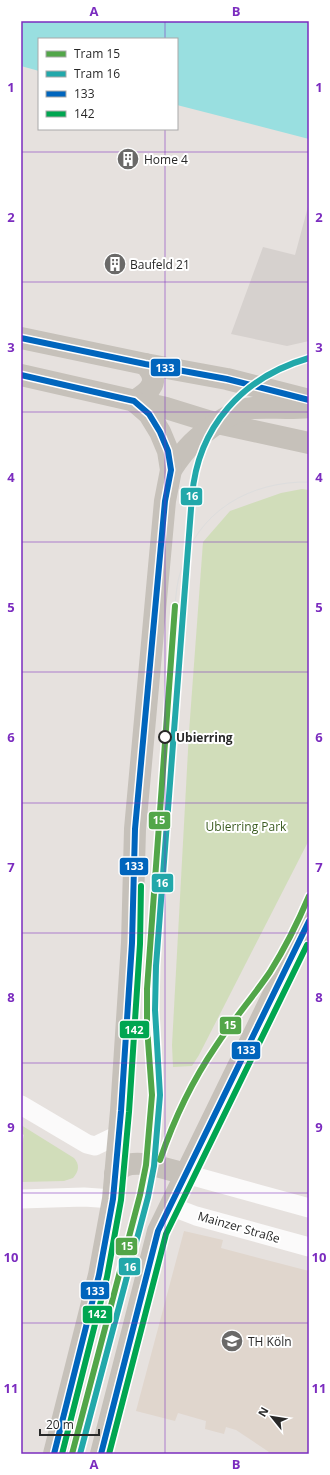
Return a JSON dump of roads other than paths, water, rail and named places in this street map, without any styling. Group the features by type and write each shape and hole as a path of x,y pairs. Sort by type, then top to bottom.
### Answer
{"main road":[{"path":"21,338 145,364 227,379 304,401"},
{"path":"134,401 146,394 154,380 152,372 145,364"},
{"path":"21,375 166,408 218,423 309,443"},
{"path":"54,1454 100,1274 113,1199 121,1111 132,943 135,829 165,501 171,470 168,451 160,432 149,414 134,401"},
{"path":"171,470 182,453 197,437 238,411 252,408 295,409 304,401"},
{"path":"101,1454 158,1231 309,921"},
{"path":"115,1174 123,1166 130,1164 146,1165 186,1174"}],"street":[{"path":"21,1105 87,1144 95,1146 118,1135"},
{"path":"186,1174 309,1208"},
{"path":"21,1199 113,1199"},
{"name":"Mainzer Straße","path":"170,1206 196,1216 309,1247"}],"water":[{"path":"21,21 309,21 309,139 178,105 178,38 38,38 38,71 21,66"}],"tram line":[{"name":"16","path":"80,1454 148,1197 154,1166 160,1095 155,1010 156,966 192,496 196,471 204,448 214,427 228,408 245,392 264,378 285,367 309,358"},
{"path":"175,606 176,592 181,570 189,549 199,531 213,516 229,504 247,494 266,487 287,483 309,482"},
{"name":"15","path":"72,1454 140,1195 146,1165 152,1095 147,1027 147,989 175,606"},
{"name":"15","path":"160,1160 171,1130 191,1087 207,1059 270,972 291,935 309,896"}],"place":[{"name":"Home 4","path":"128,159"},
{"name":"Baufeld 21","path":"115,264"},
{"name":"Ubierring","path":"165,737"},
{"name":"TH Köln","path":"232,1341"}],"park label":[{"name":"Ubierring Park","path":"246,826"}]}
